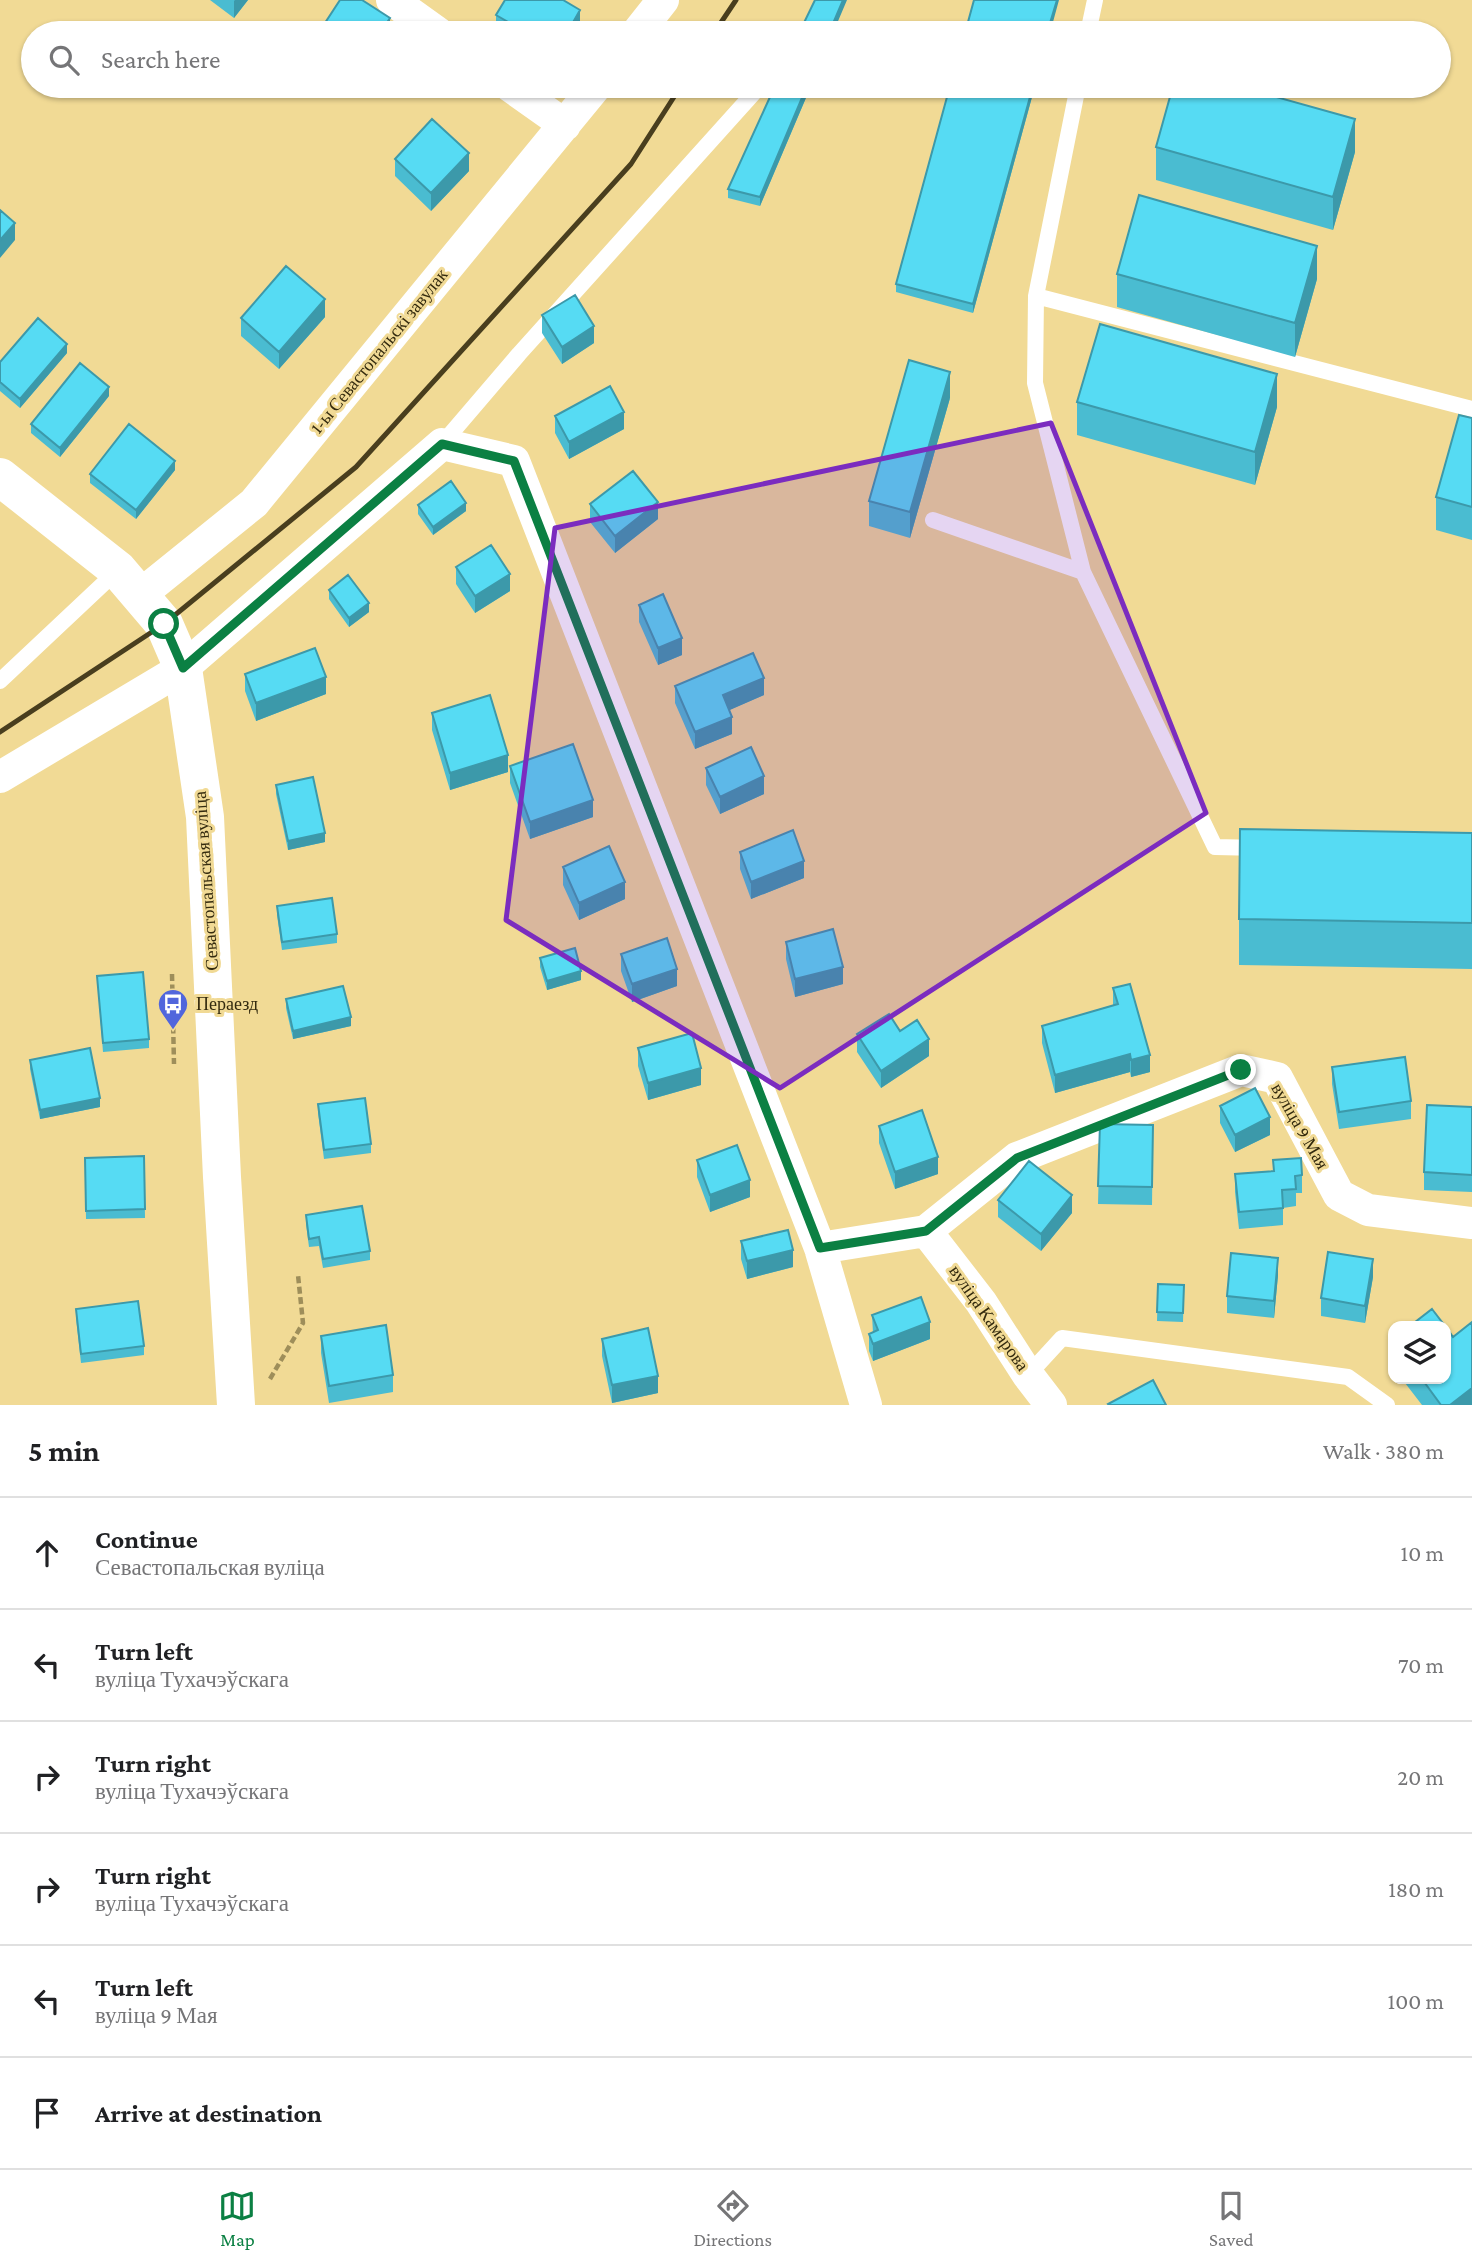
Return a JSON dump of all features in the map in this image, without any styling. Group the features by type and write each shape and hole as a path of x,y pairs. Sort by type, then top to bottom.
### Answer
{"street":[{"path":"392,0 421,21"},
{"path":"646,21 663,0"},
{"path":"527,98 565,125"},
{"name":"1-ы Севастопальскі завулак","path":"129,582 254,503 586,98"},
{"path":"0,777 183,668 442,444 514,461 820,1248 866,1405"},
{"name":"Севастопальская вуліца","path":"0,477 129,582 164,624 183,668 205,817 221,1164 250,1396"},
{"name":"вуліца 9 Мая","path":"820,1248 926,1231 1017,1158 1241,1070 1277,1078 1339,1195 1368,1210 1472,1223"},
{"name":"вуліца Камарова","path":"926,1231 981,1302 1028,1375 1051,1405"}],"lane":[{"path":"1091,21 1095,0"},
{"path":"442,444 519,354 749,98"},
{"path":"1075,98 1036,296 1035,383 1083,572 1215,847 1283,848"},
{"path":"1036,296 1472,409"},
{"path":"933,520 1083,572"},
{"path":"0,681 129,582"},
{"path":"1028,1375 1062,1338 1348,1377 1387,1405"}],"path":[{"path":"172,974 174,1063"},
{"path":"250,1396 303,1323 298,1275"}],"highlighted area":[{"path":"1051,423 1206,813 780,1088 506,920 555,528"}],"building":[{"path":"340,0 362,0 390,18 388,21 326,21"},
{"path":"505,0 563,0 580,10 574,21 506,21 496,15"},
{"path":"815,0 843,0 834,21 805,21"},
{"path":"974,0 1057,0 1051,21 968,21"},
{"path":"770,98 802,98 760,197 728,189"},
{"path":"947,98 1030,98 973,304 896,284"},
{"path":"1170,98 1280,98 1355,119 1333,197 1156,147"},
{"path":"432,119 469,153 431,193 395,159"},
{"path":"1139,195 1317,246 1295,323 1117,274"},
{"path":"0,210 15,223 0,240"},
{"path":"286,266 325,299 279,352 241,318"},
{"path":"575,295 594,326 562,347 542,315"},
{"path":"38,318 67,344 20,399 0,382 0,362"},
{"path":"1100,324 1277,374 1255,452 1077,402"},
{"path":"909,360 950,372 910,512 869,501"},
{"path":"80,363 109,387 60,448 31,424"},
{"path":"610,386 624,412 569,442 555,416"},
{"path":"1459,415 1472,418 1472,507 1436,497"},
{"path":"129,424 175,461 136,510 90,474"},
{"path":"633,471 658,502 615,536 590,504"},
{"path":"451,481 466,503 433,527 418,505"},
{"path":"491,545 510,574 475,596 456,567"},
{"path":"348,575 369,603 349,618 329,590"},
{"path":"663,594 682,638 658,648 639,605"},
{"path":"315,648 326,677 256,703 245,674"},
{"path":"753,653 764,678 723,695 732,717 695,732 675,686"},
{"path":"490,695 508,755 450,773 432,713"},
{"path":"573,744 593,800 530,822 510,766"},
{"path":"751,747 764,776 720,797 706,768"},
{"path":"313,777 325,833 288,841 276,785"},
{"path":"1240,829 1472,833 1472,923 1239,919"},
{"path":"793,830 804,861 751,882 740,852"},
{"path":"609,846 625,882 579,903 563,867"},
{"path":"332,898 337,934 282,942 277,906"},
{"path":"833,929 843,967 795,979 786,942"},
{"path":"667,938 677,969 632,984 621,954"},
{"path":"575,948 581,971 547,981 540,958"},
{"path":"143,972 149,1039 103,1043 97,976"},
{"path":"1130,984 1150,1055 1131,1060 1130,1054 1055,1075 1042,1026 1118,1004 1113,988"},
{"path":"343,986 351,1017 293,1031 286,999"},
{"path":"889,1014 900,1031 917,1020 929,1039 881,1071 857,1034"},
{"path":"692,1033 701,1068 648,1083 638,1048"},
{"path":"90,1048 100,1098 40,1110 30,1060"},
{"path":"1405,1057 1411,1101 1339,1112 1332,1067"},
{"path":"1255,1088 1270,1117 1235,1135 1220,1106"},
{"path":"365,1098 371,1144 324,1150 318,1104"},
{"path":"1427,1105 1472,1107 1472,1175 1424,1172"},
{"path":"922,1110 938,1157 895,1172 879,1126"},
{"path":"1100,1124 1153,1125 1152,1187 1098,1186"},
{"path":"737,1145 750,1180 710,1195 697,1160"},
{"path":"144,1156 145,1209 86,1211 85,1158"},
{"path":"1301,1158 1302,1175 1295,1176 1296,1189 1282,1190 1283,1208 1239,1212 1235,1174 1274,1171 1273,1160"},
{"path":"1029,1161 1072,1195 1041,1234 998,1200"},
{"path":"362,1206 370,1251 323,1259 319,1237 309,1239 306,1215"},
{"path":"788,1230 793,1250 747,1261 741,1241"},
{"path":"1328,1252 1373,1259 1365,1306 1321,1298"},
{"path":"1231,1253 1278,1258 1274,1301 1227,1296"},
{"path":"1158,1284 1184,1285 1183,1313 1157,1312"},
{"path":"921,1297 930,1322 873,1344 869,1334 878,1330 872,1315"},
{"path":"138,1301 144,1346 81,1354 76,1309"},
{"path":"1432,1309 1441,1321 1416,1321"},
{"path":"1472,1322 1472,1388 1450,1405 1441,1405 1426,1384 1451,1384 1451,1334 1453,1337"},
{"path":"386,1325 393,1375 329,1386 321,1336"},
{"path":"648,1328 658,1376 612,1385 602,1339"},
{"path":"1153,1380 1166,1405 1108,1404"}],"railway":[{"path":"722,21 736,0"},
{"path":"0,732 164,624 356,467 631,164 673,98"}],"place":[{"name":"Пераезд","path":"173,1031"}],"route":[{"path":"164,624 183,668 442,444 514,461 820,1248 926,1231 1017,1158 1241,1070"}]}
